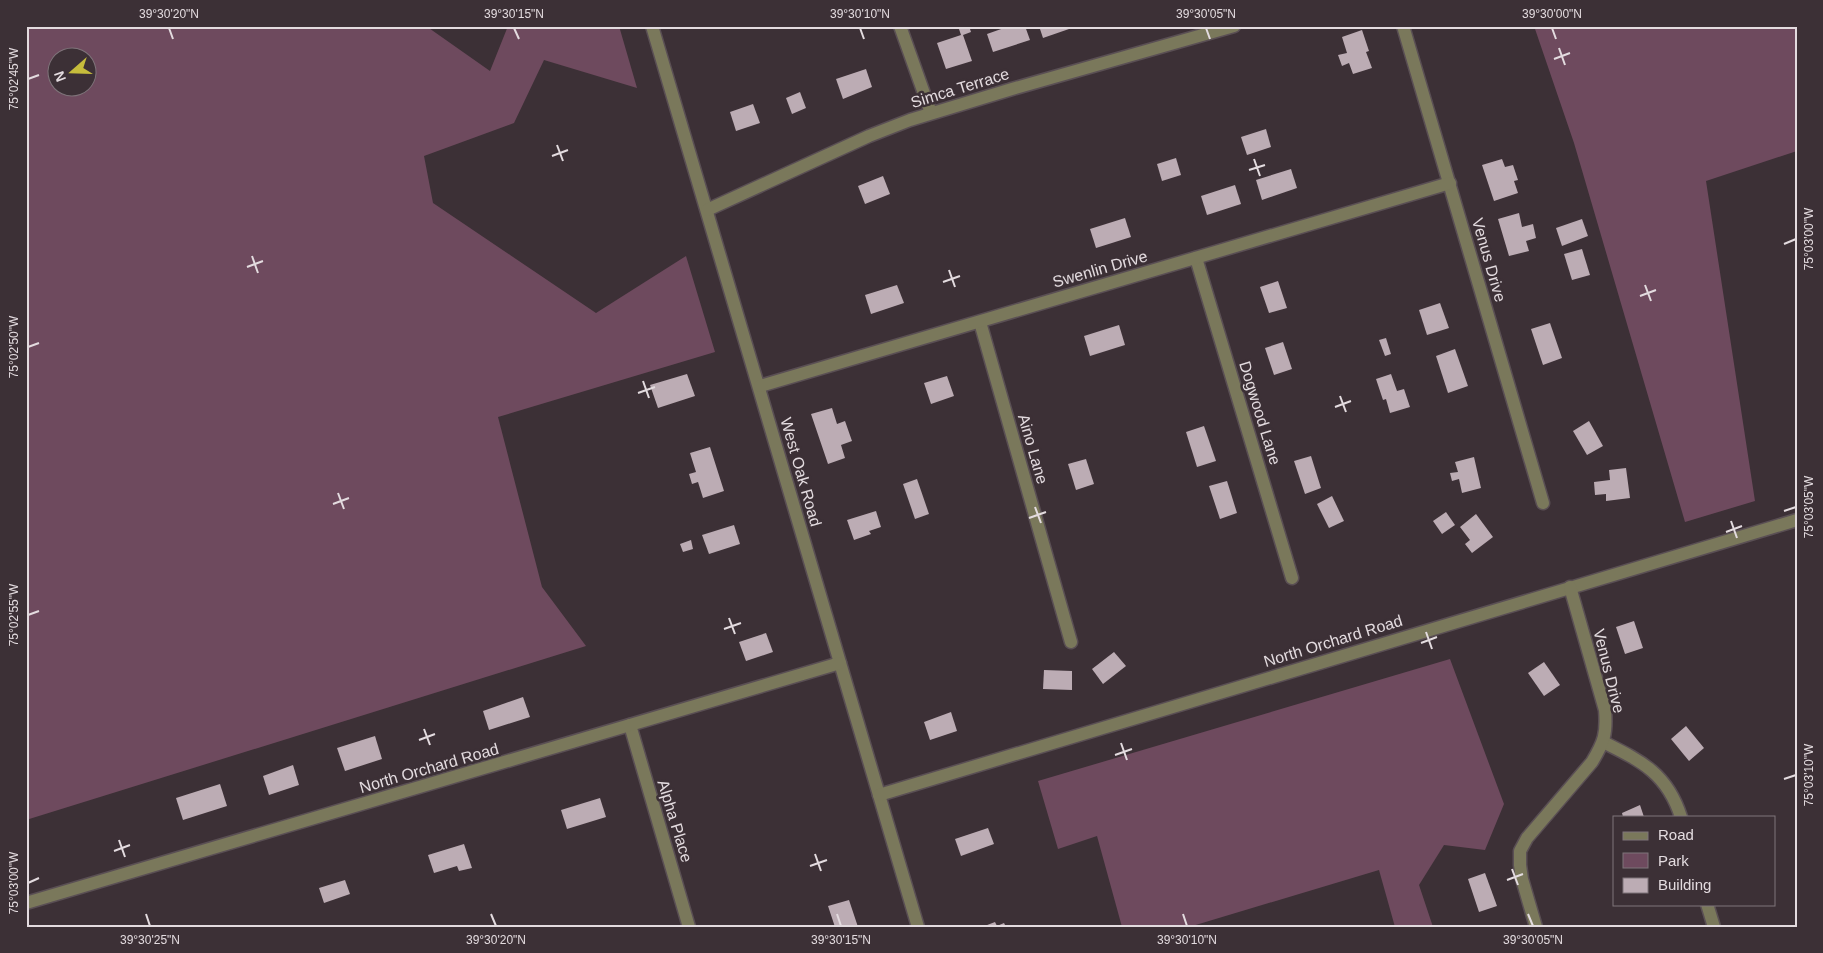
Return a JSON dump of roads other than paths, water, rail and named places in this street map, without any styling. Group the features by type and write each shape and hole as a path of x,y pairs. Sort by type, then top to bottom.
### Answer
{"street":[{"name":"West Oak Road","path":"652,26 760,386 918,927"},
{"path":"900,26 931,113"},
{"name":"Simca Terrace","path":"707,210 869,136 931,113 1234,26"},
{"name":"Venus Drive","path":"1403,26 1543,504"},
{"name":"Swenlin Drive","path":"760,386 1450,183"},
{"name":"Dogwood Lane","path":"1196,258 1292,578"},
{"name":"Aino Lane","path":"980,322 1072,642"},
{"name":"North Orchard Road","path":"880,795 1797,520"},
{"name":"Venus Drive","path":"1570,587 1606,710 1606,730 1603,742"},
{"name":"North Orchard Road","path":"26,903 840,663"},
{"name":"Alpha Place","path":"630,725 689,927"},
{"path":"1536,927 1522,879 1520,851 1527,838 1592,762 1603,742 1642,762 1657,775 1669,790 1681,816"},
{"path":"1708,906 1714,927"}]}
